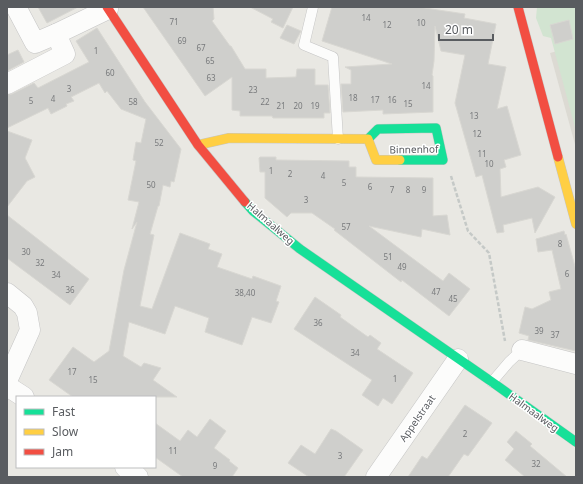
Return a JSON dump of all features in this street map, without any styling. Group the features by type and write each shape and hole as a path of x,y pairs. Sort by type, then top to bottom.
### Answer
{"street":[{"path":"16,7 35,44 107,8"},
{"path":"518,7 576,224"},
{"name":"Halmaalweg","path":"107,8 198,145 253,211 300,249 576,442"},
{"path":"7,84 65,54 56,34"},
{"name":"Binnenhof","path":"436,128 443,160 376,160 368,139 378,129 436,128"},
{"path":"198,145 230,138 368,139"},
{"path":"7,293 24,306 27,313 30,330 7,381"},
{"path":"515,356 576,364"},
{"name":"Appelstraat","path":"376,477 458,359"},
{"path":"7,386 22,396"},
{"path":"126,468 138,477"}],"lane":[{"path":"313,7 304,45 333,57 338,139"},
{"path":"492,382 515,356"}],"path":[{"path":"443,160 452,180 468,231 489,253 515,356"}],"shaded area":[{"path":"576,46 576,148 550,53"}],"green space":[{"path":"537,7 576,7 576,131 551,38 543,36 536,18"}],"building":[{"path":"38,7 78,7 47,23"},
{"path":"143,7 213,7 214,19 212,21 231,46 245,69 266,69 266,78 296,77 297,69 315,69 315,85 328,85 330,113 324,113 324,118 273,118 272,116 240,116 240,111 232,110 232,77 205,96"},
{"path":"250,7 293,7 283,28 271,22 273,19"},
{"path":"332,7 418,7 465,14 464,18 496,24 488,64 506,67 497,109 507,106 521,155 504,160 506,167 500,169 501,197 538,187 555,197 535,233 532,218 503,225 504,232 497,233 482,175 476,177 455,103 465,55 441,51 435,26 432,75 433,112 383,114 383,110 343,112 341,84 351,84 351,70 345,67 392,64 322,41"},
{"path":"569,20 573,39 555,44 550,25"},
{"path":"287,25 301,31 294,44 280,38"},
{"path":"97,28 145,102 181,149 174,182 171,181 170,187 163,185 159,206 150,234 154,235 140,306 152,309 180,233 210,244 208,249 222,254 217,267 252,279 253,276 281,286 276,301 279,302 271,323 252,317 242,345 205,332 209,318 175,306 165,334 129,322 123,356 141,367 144,363 161,368 153,380 177,397 72,396 49,380 73,347 94,362 109,351 124,270 137,222 132,229 139,202 128,200 136,161 133,160 136,142 141,143 146,119 121,109 107,91 105,93 99,83 71,97 74,101 66,104 67,106 51,114 48,108 7,128 7,95 34,83 38,88 89,62 76,41"},
{"path":"18,50 24,62 7,71 7,55"},
{"path":"7,131 32,140 25,158 35,177 27,181 7,207"},
{"path":"260,157 276,157 276,160 349,161 349,167 356,167 356,177 433,178 433,216 447,215 450,235 422,229 421,237 369,226 443,281 449,273 470,289 449,316 402,280 401,282 334,230 335,229 312,213 291,213 287,217 265,198 265,172 260,172"},
{"path":"7,215 89,279 70,305 7,258"},
{"path":"564,231 576,270 576,351 528,340 529,336 519,333 525,307 532,309 551,300 549,292 561,289 552,250 538,252 536,239"},
{"path":"315,297 341,315 340,317 368,337 370,335 381,343 377,349 413,373 392,404 383,398 378,406 362,395 372,380 294,329"},
{"path":"465,405 492,423 468,456 464,454 448,477 408,477 422,456 427,459"},
{"path":"210,419 226,431 214,448 238,468 232,477 183,477 156,458 156,424 180,441 188,430 197,437"},
{"path":"331,429 363,450 344,477 309,477 288,463 301,445 315,454"},
{"path":"516,431 532,444 530,446 567,477 525,477 505,460 514,449 507,442"}],"traffic: fast":[{"path":"368,139 378,129 436,128 443,160 400,160"},
{"path":"245,202 253,211 300,249 576,442"}],"traffic: slow":[{"path":"198,145 229,138 368,139 376,160 400,160"},
{"path":"558,157 576,224"}],"traffic: jam":[{"path":"107,7 198,145 245,202"},
{"path":"518,7 558,157"}]}
